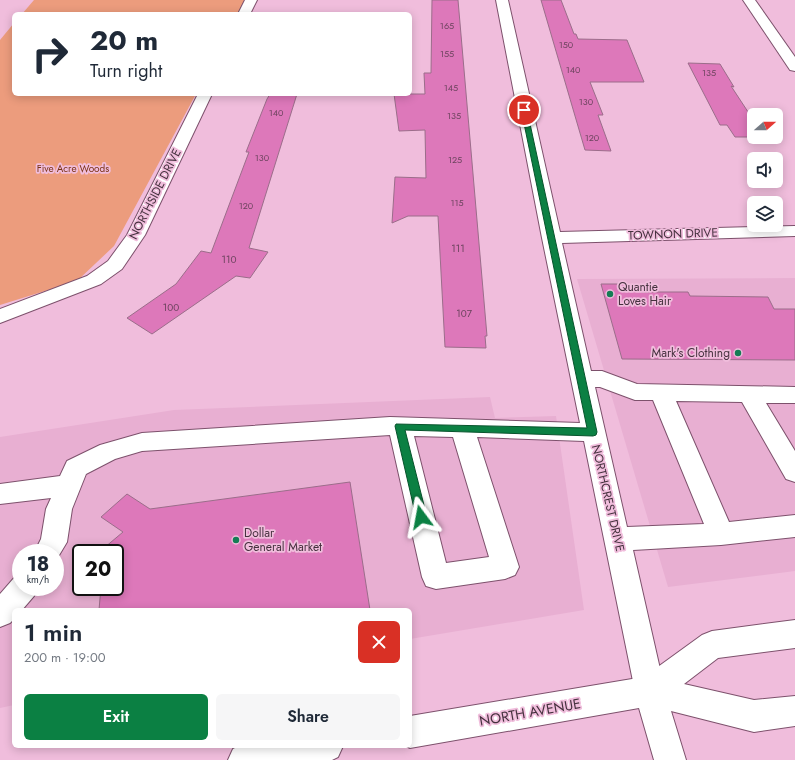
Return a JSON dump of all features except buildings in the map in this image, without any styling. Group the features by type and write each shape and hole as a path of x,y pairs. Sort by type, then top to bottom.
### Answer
{"street":[{"path":"245,12 251,0"},
{"name":"NORTHCREST DRIVE","path":"502,0 581,378 618,539 632,613 650,691 670,760"},
{"path":"750,0 795,67"},
{"name":"NORTHSIDE DRIVE","path":"0,316 94,280 115,265 136,235 204,96"},
{"name":"TOWNON DRIVE","path":"552,238 795,231"},
{"path":"581,378 602,379 635,392 795,395"},
{"path":"661,393 721,534"},
{"path":"749,394 795,472"},
{"path":"400,426 436,578 505,567 462,428"},
{"path":"53,544 59,509 76,468 108,452 142,442 400,426 593,432"},
{"path":"0,494 70,485"},
{"path":"618,539 721,534 795,526"},
{"path":"0,614 16,596"},
{"name":"NORTH AVENUE","path":"650,691 712,645 795,634"},
{"name":"NORTH AVENUE","path":"412,732 650,691 754,716 795,711"},
{"path":"246,760 314,752"}],"shaded area":[{"path":"795,278 795,571 668,587 577,279"},
{"path":"490,397 495,418 556,416 584,610 412,639 412,608 12,608 12,705 0,708 0,437 174,410"}],"green space":[{"path":"34,0 246,0 240,12 24,12"},
{"name":"Five Acre Woods","path":"12,25 12,96 195,96 114,246 77,281 0,305 0,40"}],"place":[{"name":"Quantie Loves Hair","path":"610,294"},
{"name":"Mark's Clothing","path":"738,353"},
{"name":"Dollar General Market","path":"236,540"}],"route":[{"path":"421,517 400,426 593,432 524,110"}]}
